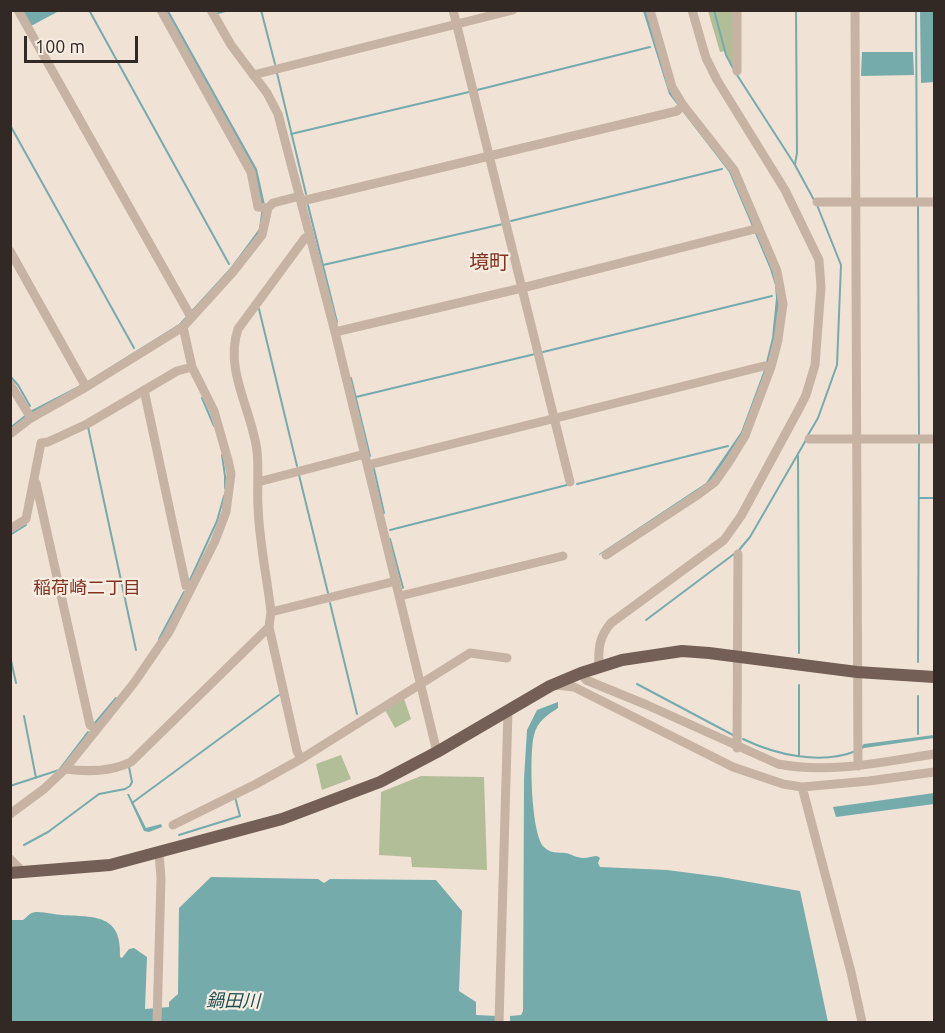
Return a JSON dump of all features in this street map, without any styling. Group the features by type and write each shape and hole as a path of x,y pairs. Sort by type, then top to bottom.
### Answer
{"main road":[{"path":"17,872 110,865 282,819 380,782 553,685 622,660 682,651 738,655 857,672 934,677"}],"street":[{"path":"18,10 189,315"},
{"path":"161,10 251,172 258,207 264,208 273,203 301,199 490,156 681,107"},
{"path":"211,10 231,45 267,93 278,114 335,332 437,752"},
{"path":"453,10 570,482"},
{"path":"253,75 513,10"},
{"path":"606,555 715,482 745,436 778,340 783,304 777,271 756,229 734,170 681,107 672,87 650,10"},
{"path":"599,667 599,642 610,623 717,548 734,528 806,395 815,365 821,287 819,260 785,190 717,80 706,58 692,10"},
{"path":"737,10 737,71"},
{"path":"855,10 858,766"},
{"path":"816,202 934,202"},
{"path":"10,434 29,415 183,327 189,315 233,272 262,235 264,208"},
{"path":"335,332 756,229"},
{"path":"301,759 297,751 269,627 271,612 258,508 255,440 234,368 234,341 238,329 305,238 310,235"},
{"path":"10,251 85,385"},
{"path":"10,814 45,789 65,769 134,683 169,632 215,541 226,513 231,474 214,411 192,367 183,327"},
{"path":"10,530 26,519 41,444 87,424 177,371 192,367"},
{"path":"368,465 768,367"},
{"path":"10,384 29,415"},
{"path":"144,390 186,586 191,589"},
{"path":"808,439 934,439"},
{"path":"258,482 365,454"},
{"path":"34,482 38,483 90,725 96,729"},
{"path":"737,748 738,554"},
{"path":"400,596 563,556"},
{"path":"271,612 396,581"},
{"path":"65,769 97,771 119,768 131,762 269,627"},
{"path":"173,825 301,759 470,652 507,658"},
{"path":"581,673 586,680 647,705 778,765 800,769 858,766 934,754"},
{"path":"553,685 574,687 595,696 734,767 765,779 802,787 934,772"},
{"path":"499,1023 508,711"},
{"path":"802,787 851,972 862,1023"},
{"path":"157,1023 161,878 159,853"},
{"path":"10,859 17,872"}],"green space":[{"path":"708,11 735,11 735,73 725,51 720,52"},
{"path":"403,696 411,719 395,728 384,708"},
{"path":"341,755 351,779 322,790 316,764"},
{"path":"421,776 484,777 487,870 412,867 411,857 379,855 381,792"}],"water":[{"path":"22,11 59,11 31,26"},
{"path":"164,11 169,11 257,169 265,205 261,232 231,271 180,327 11,431 11,426 30,411 86,382 179,324 231,267 259,229 262,206 253,170"},
{"path":"643,11 647,11 669,86 726,160 773,268 780,302 779,320 769,365 743,435 709,483 599,555 706,483 741,432 764,370 772,338 776,298 770,269 729,172 669,94"},
{"path":"920,11 934,11 934,82 921,83"},
{"path":"862,52 913,52 914,75 861,76"},
{"path":"558,702 558,708 537,726 532,745 534,811 536,827 544,847 552,852 566,853 581,858 597,856 600,858 598,863 600,867 667,870 800,891 828,1022 510,1022 510,1016 521,1015 523,1011 524,779 527,730 537,710"},
{"path":"934,735 934,738 864,748 854,754 864,744"},
{"path":"934,793 934,804 836,817 833,807"},
{"path":"127,794 146,828 161,824 162,827 149,832 144,831"},
{"name":"鍋田川","path":"211,877 318,879 324,883 330,879 436,880 462,911 459,991 476,1002 476,1015 498,1016 498,1022 11,1022 11,920 23,920 36,912 85,916 104,921 111,925 116,933 120,957 122,958 129,949 134,948 147,957 145,1009 169,1007 169,1002 178,994 179,908"}],"waterway":[{"path":"89,10 229,264"},
{"path":"218,13 229,10"},
{"path":"261,10 275,64"},
{"path":"714,10 726,55 734,70"},
{"path":"795,164 797,153 796,10"},
{"path":"916,10 917,200"},
{"path":"477,90 650,47"},
{"path":"277,73 306,194"},
{"path":"737,75 795,165 814,200"},
{"path":"291,134 469,92"},
{"path":"10,125 134,348"},
{"path":"511,221 722,169"},
{"path":"308,205 337,322"},
{"path":"808,435 818,418 837,365 841,265 817,205"},
{"path":"918,205 919,436"},
{"path":"323,265 503,224"},
{"path":"543,352 772,296"},
{"path":"259,309 297,466"},
{"path":"356,397 535,354"},
{"path":"10,376 30,406"},
{"path":"351,378 370,456"},
{"path":"202,398 214,426"},
{"path":"88,427 136,650"},
{"path":"739,550 750,537 806,440"},
{"path":"918,662 919,442"},
{"path":"577,484 728,446"},
{"path":"222,455 225,488"},
{"path":"798,456 799,653"},
{"path":"374,469 384,513"},
{"path":"299,475 328,593"},
{"path":"390,530 567,485"},
{"path":"190,580 217,521 224,496"},
{"path":"919,498 934,498"},
{"path":"10,535 26,525"},
{"path":"390,539 403,588"},
{"path":"646,620 734,554"},
{"path":"159,639 184,592"},
{"path":"330,603 357,714"},
{"path":"10,656 16,683"},
{"path":"637,684 733,735"},
{"path":"799,685 799,756"},
{"path":"132,803 279,695"},
{"path":"918,696 918,734"},
{"path":"95,723 116,698"},
{"path":"24,716 36,778"},
{"path":"10,786 59,770 88,732"},
{"path":"743,739 784,754 814,758 856,751"},
{"path":"24,845 48,832 99,794 130,786 132,782 129,767"},
{"path":"179,835 240,816 235,797"}],"district":[{"name":"境町","path":"489,262"},
{"name":"稲荷崎二丁目","path":"87,588"}]}
